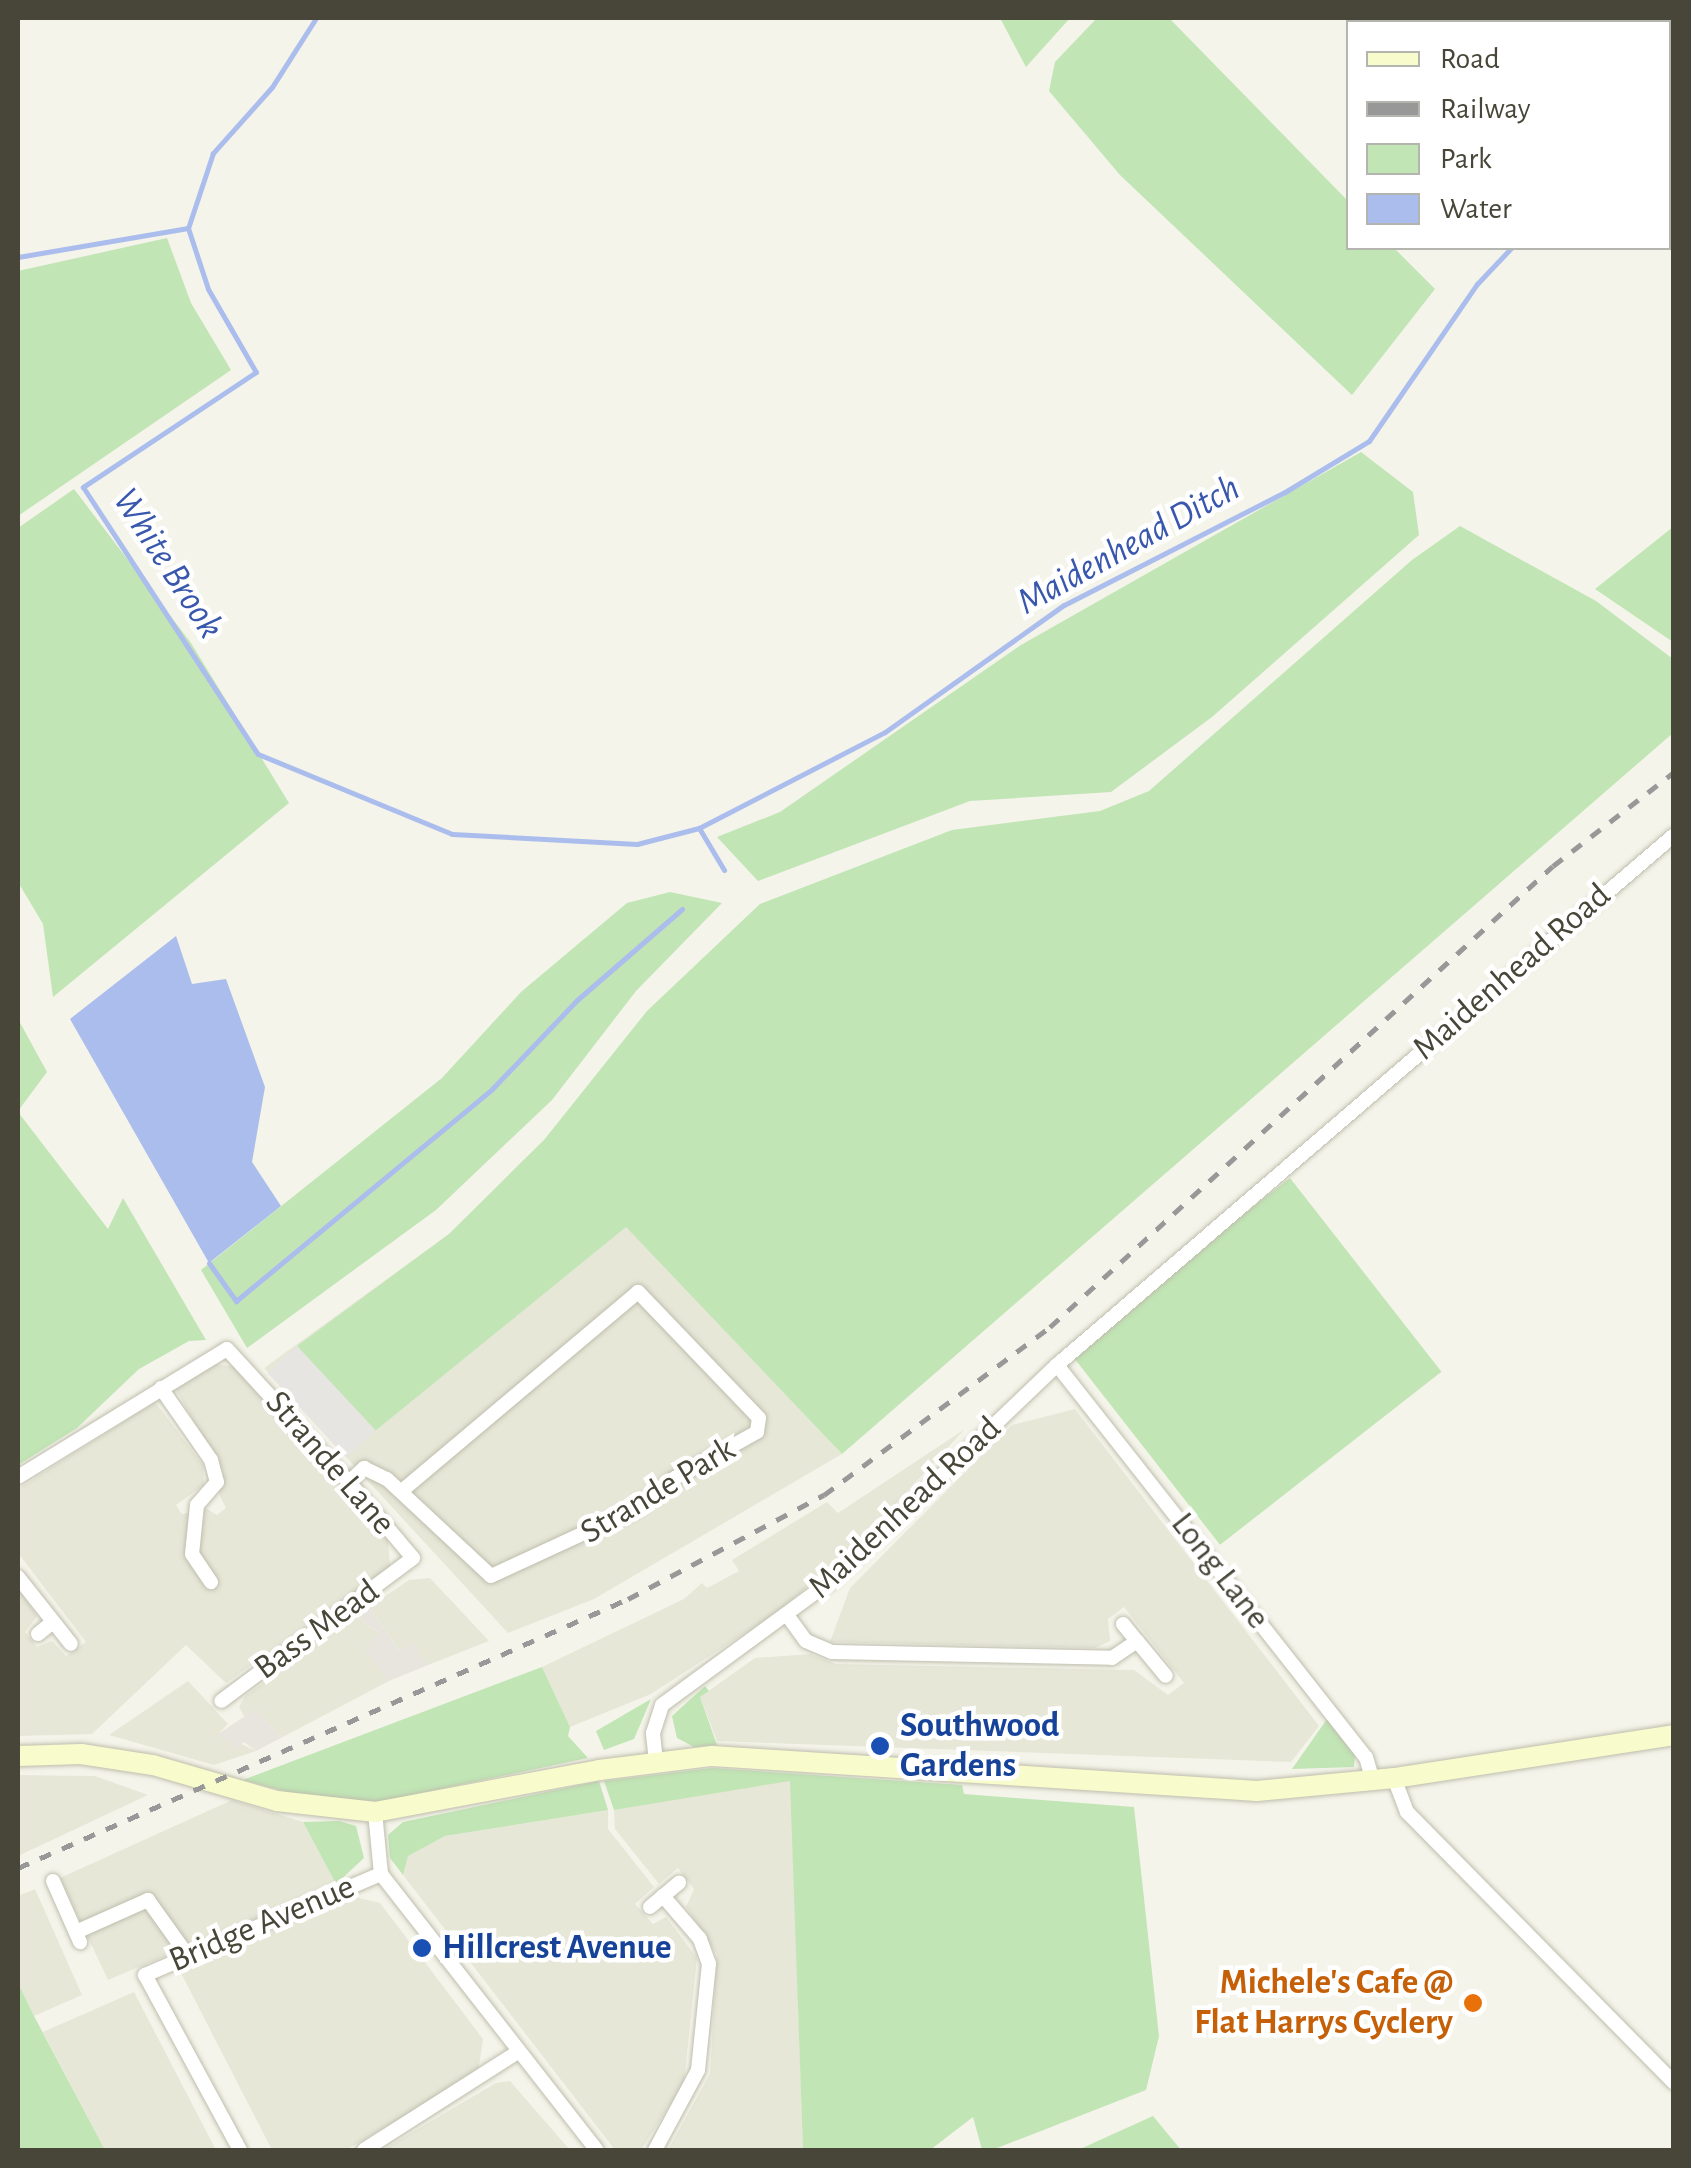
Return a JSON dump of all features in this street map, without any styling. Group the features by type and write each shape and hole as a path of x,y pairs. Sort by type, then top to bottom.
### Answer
{"main road":[{"path":"18,1756 80,1754 135,1762 277,1801 375,1812 656,1762 795,1758 1257,1792 1384,1780 1674,1735"}],"street":[{"name":"Maidenhead Road","path":"656,1762 654,1733 662,1704 786,1615 873,1542 1057,1365 1674,835"},
{"name":"Strande Park","path":"349,1482 364,1468 403,1490 492,1576 504,1574 634,1510 675,1478 757,1432 759,1418 638,1292 403,1490"},
{"name":"Strande Lane","path":"161,1388 227,1349 413,1558"},
{"name":"Long Lane","path":"1057,1365 1407,1812 1674,2083"},
{"path":"18,1477 161,1388 211,1460 217,1482 197,1505 192,1554 211,1582"},
{"name":"Bass Mead","path":"221,1701 413,1558"},
{"path":"18,1576 71,1644"},
{"path":"786,1615 806,1641 832,1652 1112,1658 1137,1642"},
{"path":"38,1634 53,1622"},
{"path":"1123,1624 1166,1676"},
{"path":"375,1812 380,1874 597,2150"},
{"name":"Bridge Avenue","path":"240,2150 144,1975 380,1874"},
{"path":"54,1881 78,1937 148,1900 188,1956"},
{"path":"650,1908 680,1882"},
{"path":"655,2150 698,2070 710,1964 700,1939 663,1896"},
{"path":"364,2150 518,2052"}],"shaded area":[{"path":"544,1140 842,1454 594,1599 508,1633 264,1368 449,1234"},
{"path":"297,1346 375,1430 346,1457 268,1373"},
{"path":"214,1364 247,1368 388,1537 390,1567 226,1683 186,1645 92,1734 18,1736 18,1589 37,1616 25,1632 37,1647 52,1641 66,1656 86,1642 18,1553 18,1489 155,1402 203,1465 204,1485 176,1505 182,1514 207,1509 217,1515 226,1508 219,1494 223,1472 175,1388"},
{"path":"1075,1409 1319,1726 1291,1762 717,1741 700,1697 755,1658 810,1654 836,1664 1134,1670 1168,1695 1184,1683 1124,1607 1108,1619 1110,1641 1095,1648 830,1642 850,1588 1012,1425"},
{"path":"965,1429 862,1540 779,1611 651,1694 570,1727 542,1667 684,1599 702,1583 707,1588 739,1571 732,1560 827,1502 838,1513"},
{"path":"430,1578 489,1641 428,1665 413,1643 400,1652 369,1607 409,1580"},
{"path":"369,1607 399,1651 413,1642 428,1665 389,1681 364,1648 380,1633 355,1616"},
{"path":"355,1616 381,1634 365,1648 389,1681 281,1738 256,1709 245,1718 239,1707 245,1696"},
{"path":"188,1681 228,1724 219,1733 256,1751 214,1765 109,1735"},
{"path":"256,1709 281,1738 256,1751 244,1742 235,1749 218,1734"},
{"path":"18,1775 95,1776 148,1795 18,1856"},
{"path":"791,1780 803,2150 668,2150 710,2074 717,1954 686,1907 694,1889 678,1868 659,1884 615,1829 614,1810"},
{"path":"232,1800 303,1822 336,1884 108,1980 60,1878"},
{"path":"608,1810 608,1829 654,1887 635,1904 653,1924 666,1917 697,1958 684,2082 641,2150 615,2150 403,1875 407,1856 445,1836"},
{"path":"35,1889 82,1995 34,2016 18,1983 18,1896"},
{"path":"351,1896 380,1903 483,2039 478,2073 346,2150 272,2150 181,1973"},
{"path":"134,1992 216,2150 105,2150 43,2032"},
{"path":"510,2081 570,2150 382,2150 496,2083"}],"green space":[{"path":"1000,18 1070,18 1026,67"},
{"path":"1097,18 1169,18 1346,199 1346,250 1396,250 1435,289 1352,395 1120,175 1049,91 1055,62"},
{"path":"167,238 191,303 231,370 18,516 18,271"},
{"path":"1361,452 1413,492 1419,535 1212,717 1111,792 970,801 758,881 717,837 780,812 1021,645"},
{"path":"74,489 191,643 289,803 53,997 43,924 18,882 18,528"},
{"path":"1460,526 1596,601 1673,659 1673,733 842,1454 626,1227 375,1431 297,1346 449,1234 544,1140 647,1011 760,904 952,830 1100,811 1149,791 1412,560"},
{"path":"1673,527 1673,642 1595,589"},
{"path":"670,892 722,903 636,991 552,1100 436,1210 247,1348 201,1270 442,1078 521,992 627,903"},
{"path":"18,1019 47,1072 18,1111"},
{"path":"18,1112 108,1229 123,1198 206,1340 189,1341 139,1369 77,1428 18,1465"},
{"path":"1290,1178 1441,1372 1220,1545 1069,1351"},
{"path":"542,1667 570,1727 568,1736 588,1758 378,1802 291,1793 243,1780"},
{"path":"705,1686 709,1691 700,1697 717,1745 694,1747 677,1738 672,1716"},
{"path":"651,1699 634,1739 604,1750 596,1731"},
{"path":"1327,1719 1355,1755 1354,1767 1292,1769"},
{"path":"712,1768 962,1785 964,1794 1134,1807 1159,2036 1146,2090 992,2150 982,2150 973,2117 930,2150 803,2150 790,1781 614,1810 604,1781"},
{"path":"599,1781 608,1810 445,1836 408,1856 403,1875 390,1858 388,1835 403,1822"},
{"path":"339,1821 356,1826 364,1858 336,1884 303,1822"},
{"path":"18,1983 34,2016 105,2150 18,2150"},
{"path":"1153,2116 1181,2150 1078,2150"}],"water":[{"path":"176,936 192,984 226,979 265,1087 252,1162 281,1206 209,1263 70,1019"}],"waterway":[{"name":"White Brook","path":"316,18 272,87 213,153 188,228 208,289 256,372 83,487 258,754 452,834 637,844 699,828 885,732 1064,605 1285,492 1369,441 1477,284 1509,250"},
{"path":"18,257 187,228"},
{"name":"Maidenhead Ditch","path":"699,828 724,870"},
{"path":"209,1263 236,1301 492,1089 577,1000 682,909"}],"railway":[{"path":"18,1868 628,1599 824,1495 1050,1327 1553,866 1674,772"}],"place":[{"name":"Southwood Gardens","path":"880,1746"},
{"name":"Hillcrest Avenue","path":"422,1948"},
{"name":"Michele's Cafe @ Flat Harrys Cyclery","path":"1473,2003"}]}
